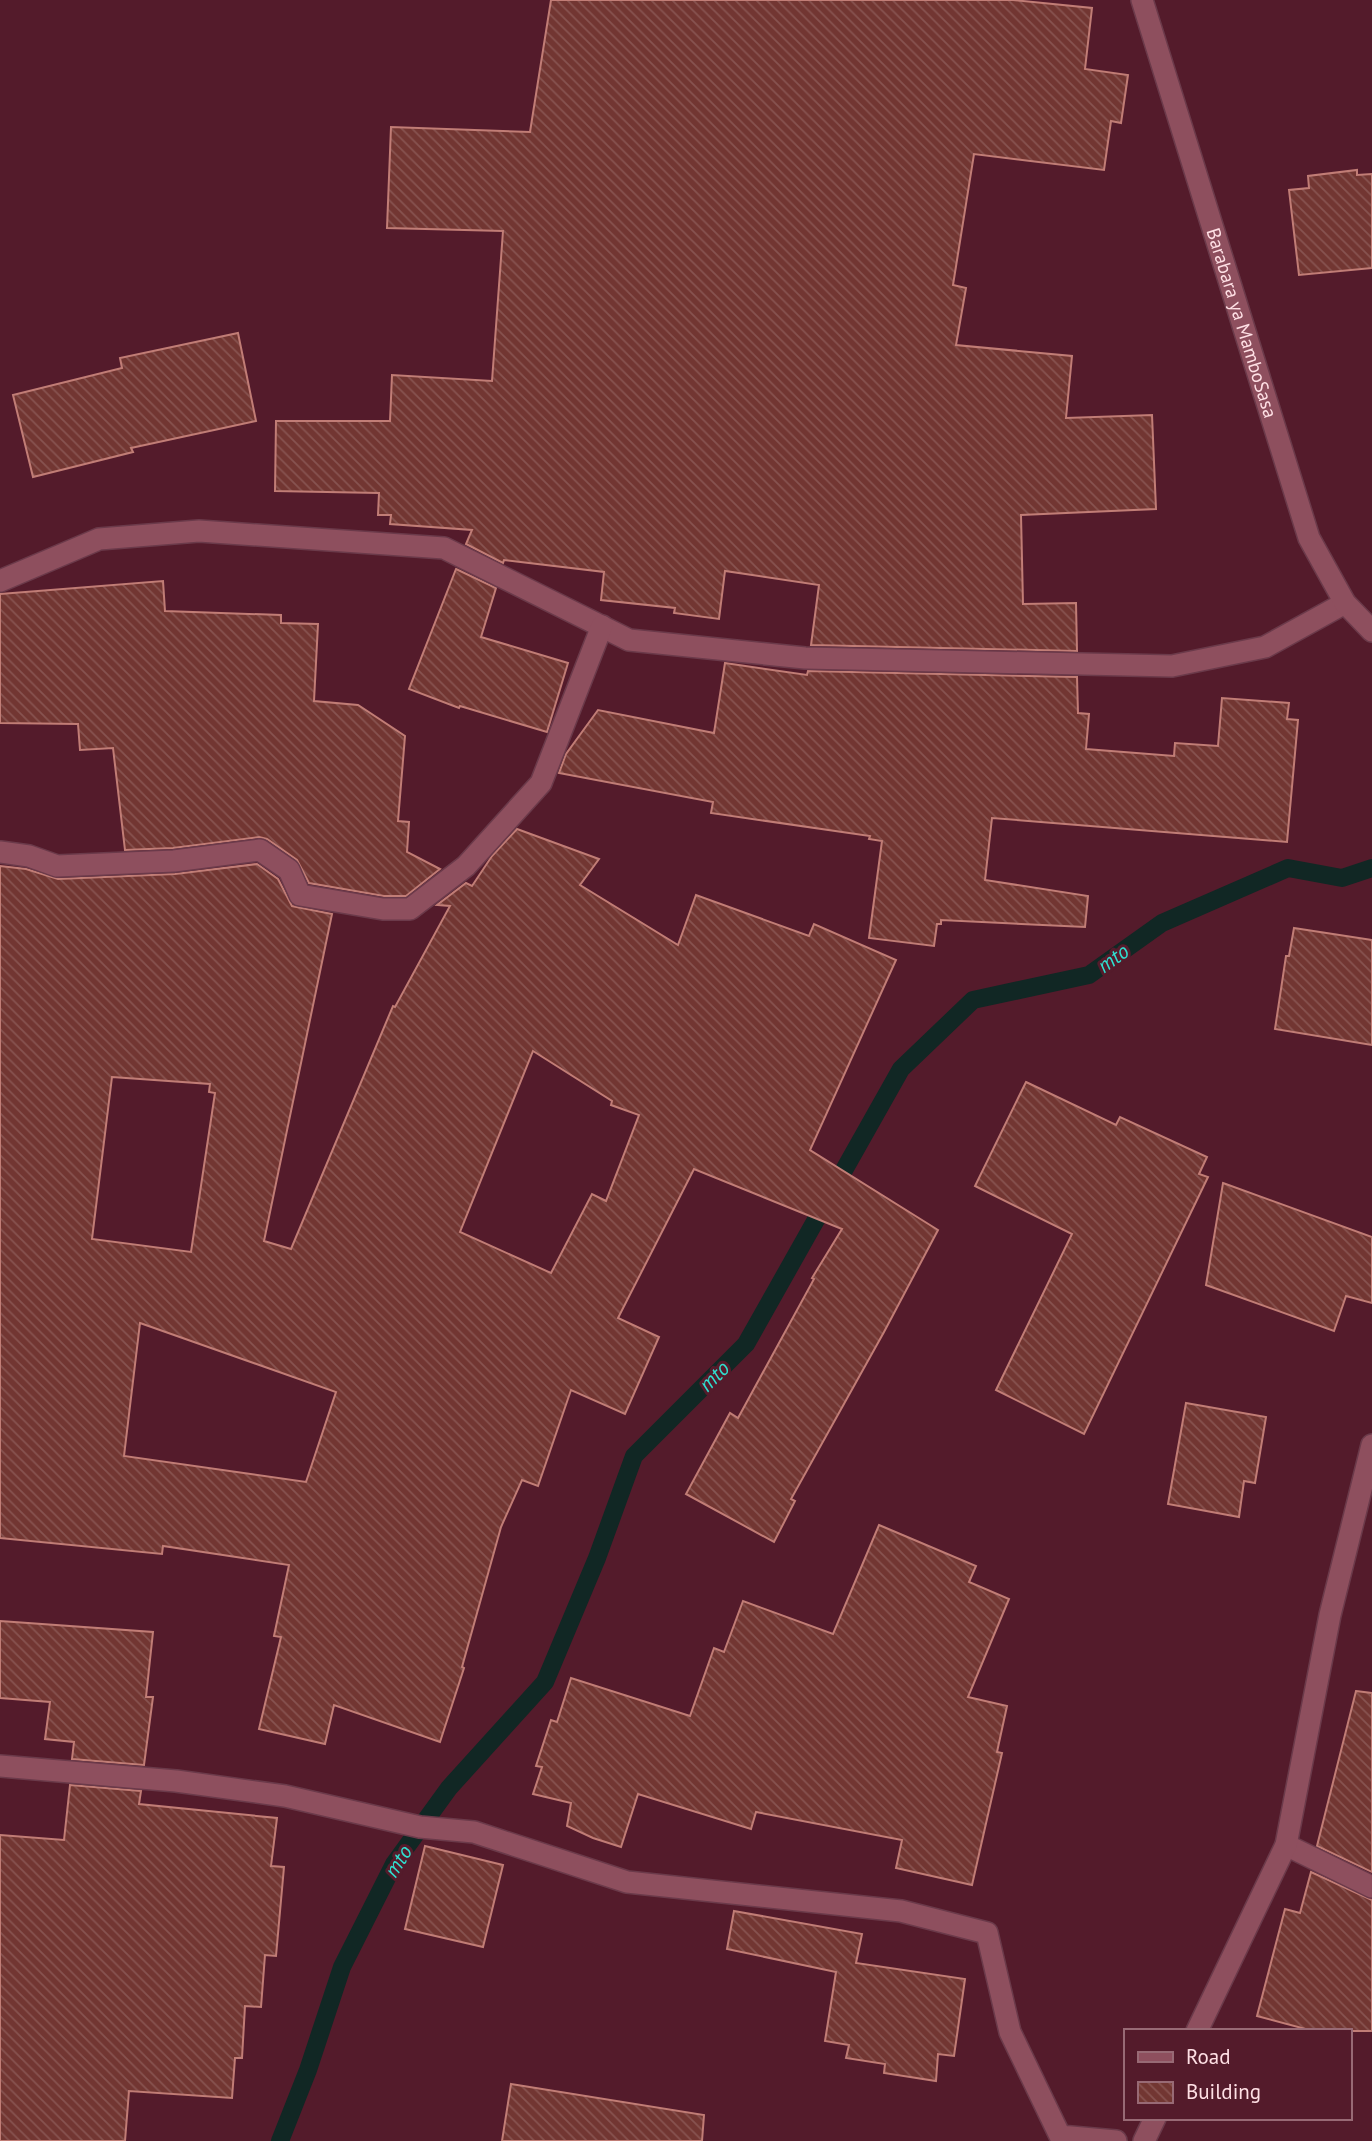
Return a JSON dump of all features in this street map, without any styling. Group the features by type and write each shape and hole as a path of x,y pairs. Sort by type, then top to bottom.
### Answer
{"street":[{"name":"Barabara ya MamboSasa","path":"1142,0 1309,538 1345,603 1372,631"},
{"path":"0,580 99,539 199,531 444,548 629,640 805,659 1172,666 1265,647 1345,603"},
{"path":"0,852 29,856 57,866 174,861 260,849 289,870 300,895 383,909 410,909 466,866 541,783 602,626"},
{"path":"1198,2029 1286,1845 1330,1615 1372,1445"},
{"path":"0,1766 176,1781 285,1796 420,1828 474,1832 627,1882 901,1911 987,1933 1010,2032 1060,2136 1116,2141"},
{"path":"1286,1845 1372,1887"},
{"path":"1144,2141 1154,2120"}],"building":[{"path":"551,0 1013,0 1092,8 1085,69 1128,75 1121,123 1111,121 1104,170 974,154 953,285 966,288 956,345 1072,356 1066,418 1152,415 1156,509 1021,515 1023,604 1076,603 1077,651 811,645 819,585 725,571 719,619 674,613 675,608 601,600 604,572 504,560 503,563 466,544 472,530 390,524 391,515 378,515 379,493 275,491 276,421 390,421 392,375 492,381 503,231 387,228 391,127 530,132"},
{"path":"1357,170 1357,175 1372,174 1372,268 1299,275 1289,190 1309,188 1308,176"},
{"path":"238,333 256,421 131,448 133,452 33,477 13,395 122,368 120,358"},
{"path":"456,569 496,588 481,637 568,663 547,732 460,706 459,708 409,689"},
{"path":"163,581 165,611 281,615 281,623 318,624 314,701 358,705 405,736 398,821 409,822 407,852 440,869 406,896 384,896 309,883 297,860 267,839 259,837 173,848 125,850 113,748 80,750 78,724 0,723 0,594"},
{"path":"725,663 807,675 808,671 1077,677 1078,713 1089,714 1086,749 1174,756 1175,743 1218,746 1222,698 1289,703 1287,719 1298,720 1287,842 992,818 985,880 1088,896 1085,927 941,920 941,924 937,924 934,946 869,938 882,841 869,839 870,836 711,813 713,802 559,773 566,754 598,710 714,733"},
{"path":"517,829 599,859 580,885 678,945 696,895 809,936 814,924 896,960 810,1150 938,1230 791,1499 795,1501 774,1542 686,1494 730,1413 738,1418 814,1279 812,1278 842,1229 694,1169 618,1318 659,1337 625,1414 571,1390 538,1486 522,1480 501,1527 462,1667 464,1668 440,1742 334,1705 325,1744 259,1729 281,1637 274,1636 289,1565 163,1546 162,1554 0,1538 0,866 26,869 58,879 175,874 257,864 278,879 292,906 332,914 264,1241 291,1249 393,1006 395,1007 450,906 437,905 466,883 472,886 492,856","holes":["533,1051 612,1101 611,1105 639,1115 606,1201 592,1194 551,1273 460,1232","112,1077 210,1084 209,1092 215,1093 191,1252 92,1239","140,1323 336,1392 306,1482 124,1456"]},
{"path":"1294,928 1372,940 1372,1045 1275,1029 1286,956 1289,956"},
{"path":"1026,1082 1116,1125 1120,1117 1207,1157 1199,1174 1208,1177 1084,1434 996,1390 1072,1234 975,1186"},
{"path":"1223,1183 1372,1237 1372,1303 1346,1296 1334,1331 1206,1285"},
{"path":"1186,1403 1266,1417 1255,1483 1244,1481 1239,1517 1168,1504"},
{"path":"879,1525 976,1566 969,1582 1009,1599 968,1697 1007,1706 997,1752 1002,1753 972,1885 896,1868 902,1840 756,1812 751,1829 638,1794 621,1847 567,1826 571,1803 533,1794 542,1767 536,1766 551,1720 557,1722 571,1678 690,1716 714,1648 724,1652 743,1601 833,1634"},
{"path":"0,1621 153,1632 146,1697 153,1697 144,1765 72,1759 74,1742 45,1739 50,1702 0,1698"},
{"path":"1356,1691 1372,1693 1372,1872 1317,1846"},
{"path":"70,1785 141,1791 139,1804 277,1818 271,1866 284,1867 276,1956 265,1955 261,2007 245,2006 242,2058 235,2058 232,2098 129,2091 125,2141 0,2141 0,1835 64,1840"},
{"path":"425,1846 503,1865 483,1947 405,1929"},
{"path":"1311,1872 1372,1900 1372,2031 1306,2029 1257,2016 1285,1909 1300,1913"},
{"path":"734,1911 862,1934 856,1963 965,1979 954,2056 938,2054 936,2081 884,2073 885,2064 846,2058 849,2045 825,2041 836,1972 727,1949"},
{"path":"511,2084 704,2115 702,2141 502,2141"}],"waterway":[{"name":"mto","path":"280,2141 308,2070 342,1967 394,1864 449,1788 545,1682 597,1558 634,1456 746,1344 901,1069 973,1000 1089,975 1162,923 1288,868 1342,878 1372,868"}]}
